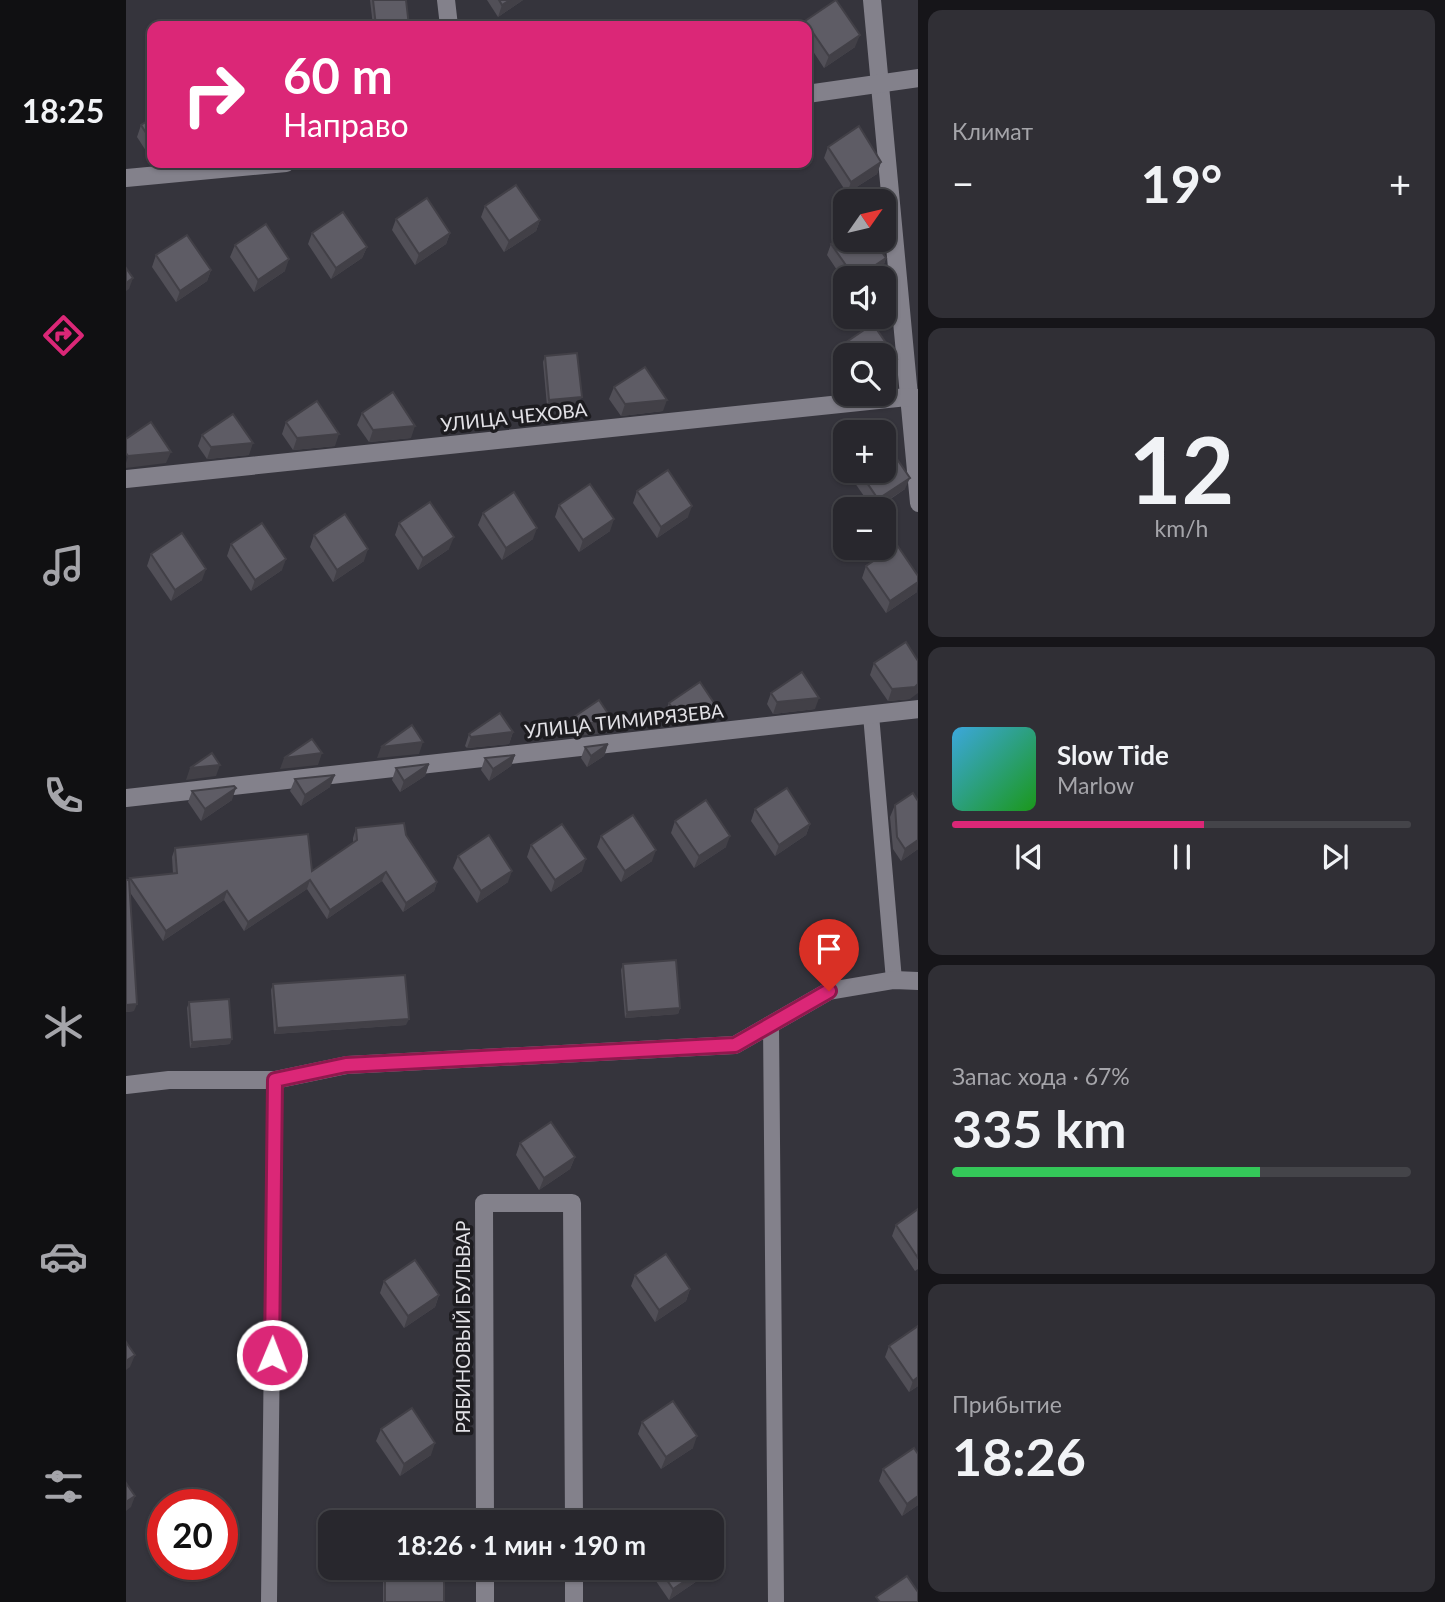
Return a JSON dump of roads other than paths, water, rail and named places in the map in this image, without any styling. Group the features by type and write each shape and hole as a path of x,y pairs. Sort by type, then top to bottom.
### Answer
{"street":[{"path":"446,0 448,21"},
{"path":"872,0 913,398 918,503"},
{"path":"812,93 918,78"},
{"path":"126,178 233,168"},
{"name":"УЛИЦА ЧЕХОВА","path":"126,479 913,398"},
{"name":"УЛИЦА ТИМИРЯЗЕВА","path":"126,799 918,709"},
{"path":"126,1085 169,1080 275,1080 346,1065 735,1045 829,991 894,980 918,981"},
{"name":"РЯБИНОВЫЙ БУЛЬВАР","path":"485,1510 484,1203 572,1203 574,1510"},
{"path":"485,1580 485,1602"},
{"path":"574,1580 574,1602"}],"lane":[{"path":"871,715 894,980"},
{"path":"771,1024 776,1602"},
{"path":"269,1602 275,1080"}]}
